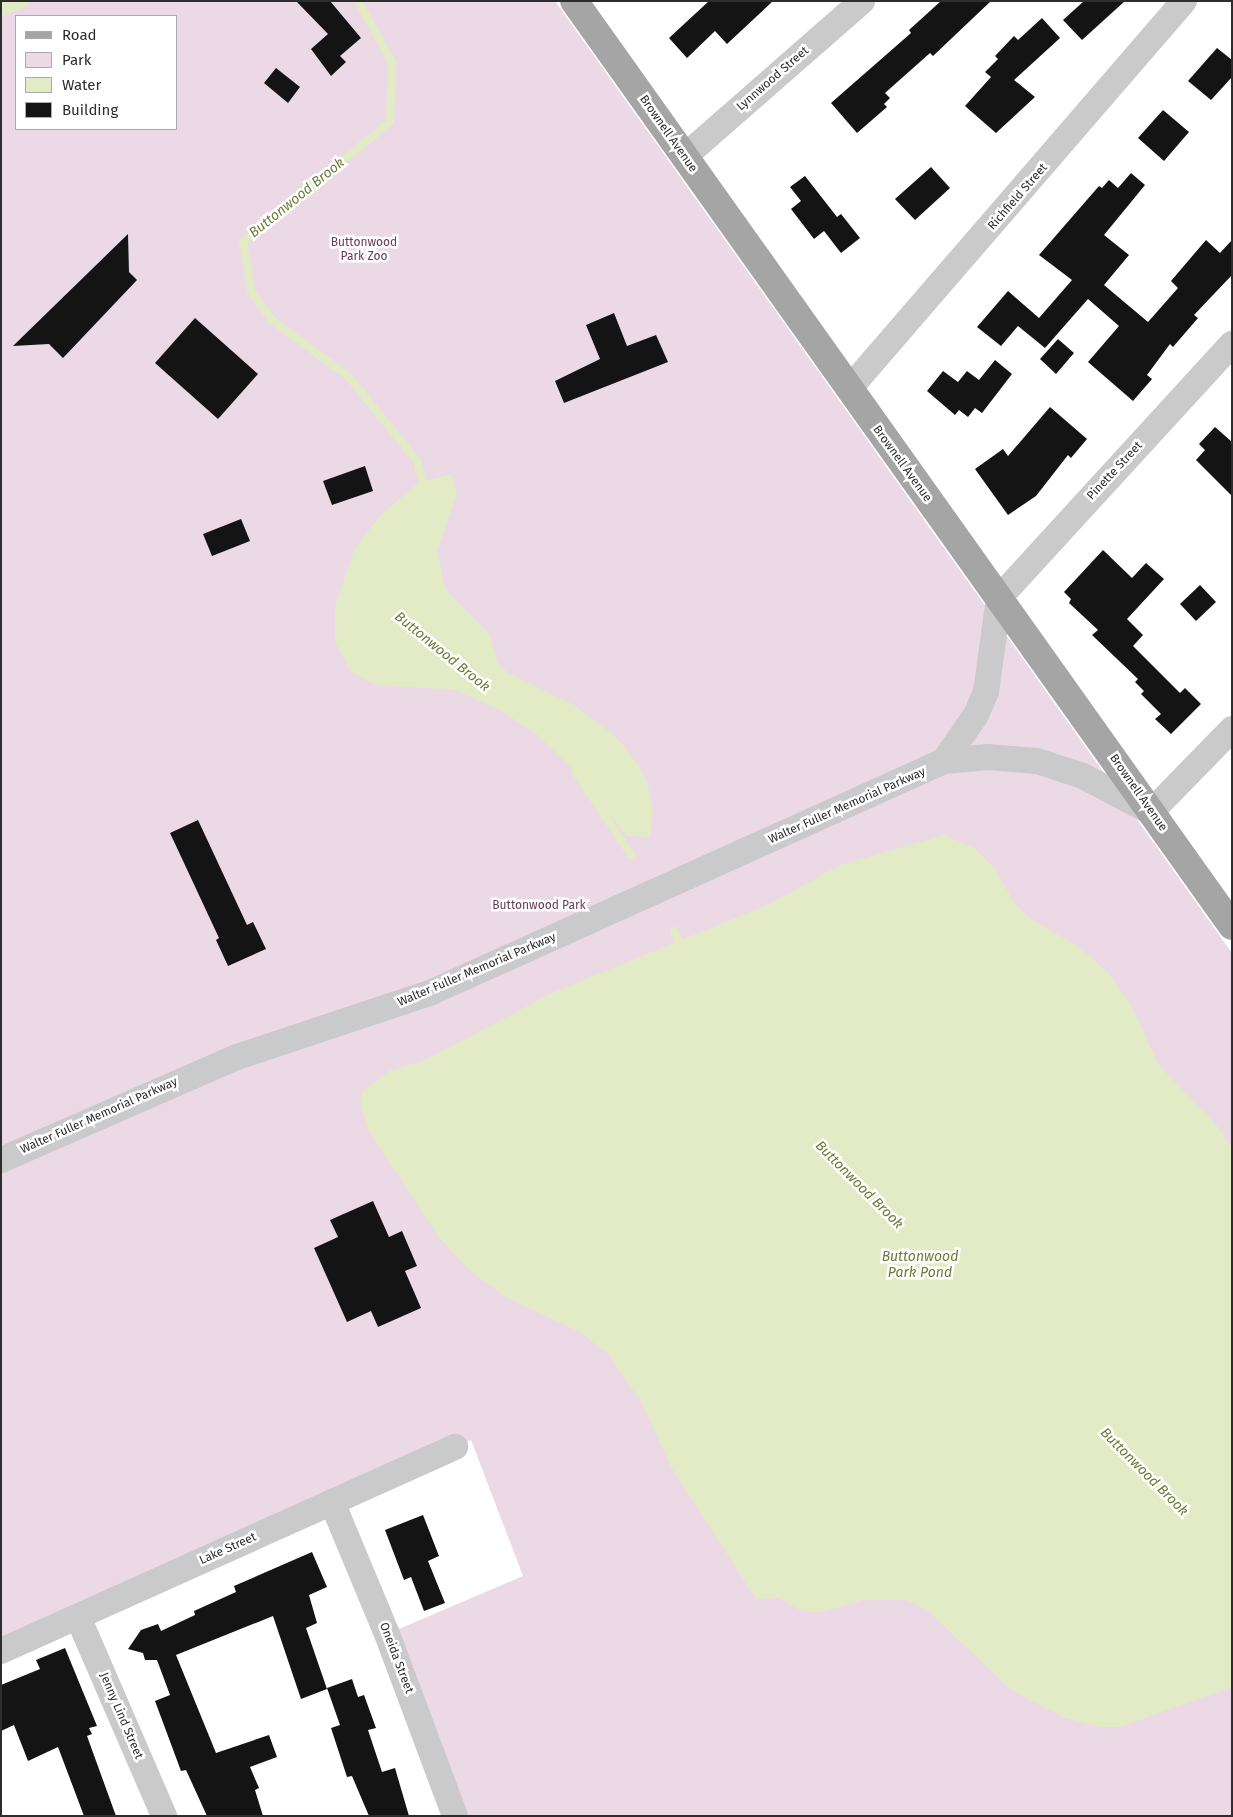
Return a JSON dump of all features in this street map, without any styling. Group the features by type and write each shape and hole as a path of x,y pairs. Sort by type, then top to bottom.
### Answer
{"main road":[{"name":"Brownell Avenue","path":"574,1 1232,926"}],"street":[{"name":"Lynnwood Street","path":"684,157 862,1"},
{"name":"Richfield Street","path":"849,389 1184,1"},
{"name":"Pinette Street","path":"999,598 1232,344"},
{"path":"944,761 976,715 986,692 999,598"},
{"path":"1151,812 1232,729"},
{"name":"Walter Fuller Memorial Parkway","path":"1,1160 237,1057 432,992 944,761 988,757 1037,761 1083,776 1151,812"},
{"name":"Lake Street","path":"1,1651 455,1447"},
{"name":"Oneida Street","path":"332,1502 388,1634 455,1816"},
{"name":"Jenny Lind Street","path":"78,1616 164,1816"}],"green space":[{"name":"Buttonwood Park","path":"1,1 555,1 1232,953 1232,1816 455,1816 387,1634 523,1576 471,1440 332,1502 1,1638"}],"water":[{"path":"1,1 30,1 28,6 1,17"},
{"path":"451,474 457,493 437,551 445,589 490,635 498,663 507,672 574,705 616,737 641,769 648,786 653,812 650,837 627,836 572,768 538,735 502,711 455,690 376,685 351,672 335,642 335,607 355,548 380,516 417,484"},
{"name":"Buttonwood Park Pond","path":"945,835 975,849 995,869 1015,904 1030,919 1076,945 1108,973 1130,1003 1159,1066 1215,1123 1232,1148 1232,1687 1119,1727 1099,1727 1065,1718 1029,1700 1007,1686 926,1609 906,1600 863,1600 817,1613 800,1610 778,1598 756,1599 670,1465 641,1401 608,1354 580,1332 504,1296 467,1268 438,1236 369,1131 360,1102 363,1091 389,1071 424,1061 552,993 772,903 840,865"}],"building":[{"path":"296,1 330,1 361,38 340,56 346,62 331,76 311,49 328,34"},
{"path":"709,1 773,1 727,44 715,31 687,58 669,38"},
{"path":"941,1 991,1 933,56 930,53 885,93 890,98 884,104 887,107 857,133 831,103 911,33 909,30"},
{"path":"1084,1 1125,1 1082,40 1063,20"},
{"path":"1042,18 1060,38 1014,80 1035,97 996,133 965,106 991,77 985,72 998,59 995,56 1014,36 1018,40"},
{"path":"1217,48 1232,60 1232,77 1211,100 1188,81"},
{"path":"276,68 300,87 288,103 264,83"},
{"path":"1163,110 1189,132 1164,161 1138,138"},
{"path":"931,167 950,188 915,220 895,199"},
{"path":"1131,173 1145,185 1104,235 1129,255 1104,285 1148,322 1178,288 1171,281 1206,240 1220,253 1232,240 1232,275 1194,315 1198,318 1173,347 1170,344 1147,375 1152,379 1133,401 1088,362 1119,326 1088,299 1045,348 1018,326 1001,346 977,327 1008,291 1039,318 1072,280 1039,255 1099,186 1102,188 1109,180 1118,188"},
{"path":"805,176 837,217 841,214 860,238 841,253 824,231 814,239 791,209 801,201 790,187"},
{"path":"128,234 129,272 137,280 63,358 49,344 13,346"},
{"path":"614,313 627,346 656,335 668,362 564,403 555,381 600,359 586,325"},
{"path":"195,318 258,374 218,419 155,363"},
{"path":"1058,339 1074,353 1056,374 1040,359"},
{"path":"995,360 1012,374 982,413 975,408 968,417 959,410 955,415 927,391 943,371 958,382 967,371 979,380"},
{"path":"1050,407 1087,439 1071,458 1068,455 1036,496 1008,515 975,469 1003,449 1008,456"},
{"path":"1215,427 1232,442 1232,496 1196,460 1205,450 1199,444"},
{"path":"365,466 373,491 332,505 323,481"},
{"path":"241,519 250,541 212,556 203,534"},
{"path":"1103,550 1132,578 1146,563 1164,579 1127,619 1143,635 1133,646 1180,693 1185,688 1201,704 1171,734 1155,719 1161,714 1141,694 1144,691 1135,682 1138,679 1092,635 1098,630 1069,603 1071,599 1064,592"},
{"path":"1200,585 1216,602 1196,621 1180,604"},
{"path":"198,820 247,925 253,922 266,949 228,966 216,940 219,938 170,833"},
{"path":"373,1201 389,1237 402,1231 417,1266 405,1271 421,1308 378,1327 371,1311 347,1322 314,1248 338,1237 330,1220"},
{"path":"423,1515 439,1556 428,1561 445,1603 424,1611 411,1577 404,1580 385,1530"},
{"path":"312,1552 327,1587 309,1595 317,1623 306,1628 327,1689 301,1699 273,1616 176,1655 216,1753 269,1735 277,1757 250,1767 259,1788 255,1790 263,1816 207,1816 186,1770 181,1771 155,1701 170,1695 157,1660 145,1660 143,1653 128,1649 141,1630 158,1624 161,1631 195,1615 194,1611 236,1592 234,1586"},
{"path":"65,1648 97,1726 89,1728 92,1734 87,1736 116,1816 84,1816 58,1747 28,1761 14,1725 1,1731 1,1685 40,1669 36,1660"},
{"path":"352,1679 358,1697 364,1695 376,1728 368,1730 382,1772 395,1768 409,1816 369,1816 352,1776 347,1777 331,1728 340,1725 327,1688"}],"waterway":[{"name":"Buttonwood Brook","path":"358,1 392,62 390,122 243,242 251,291 273,321 348,376 417,461 425,490"},
{"name":"Buttonwood Brook","path":"575,771 631,855"},
{"name":"Buttonwood Brook","path":"674,931 683,950"}],"park label":[{"name":"Buttonwood Park Zoo","path":"364,250"}]}
